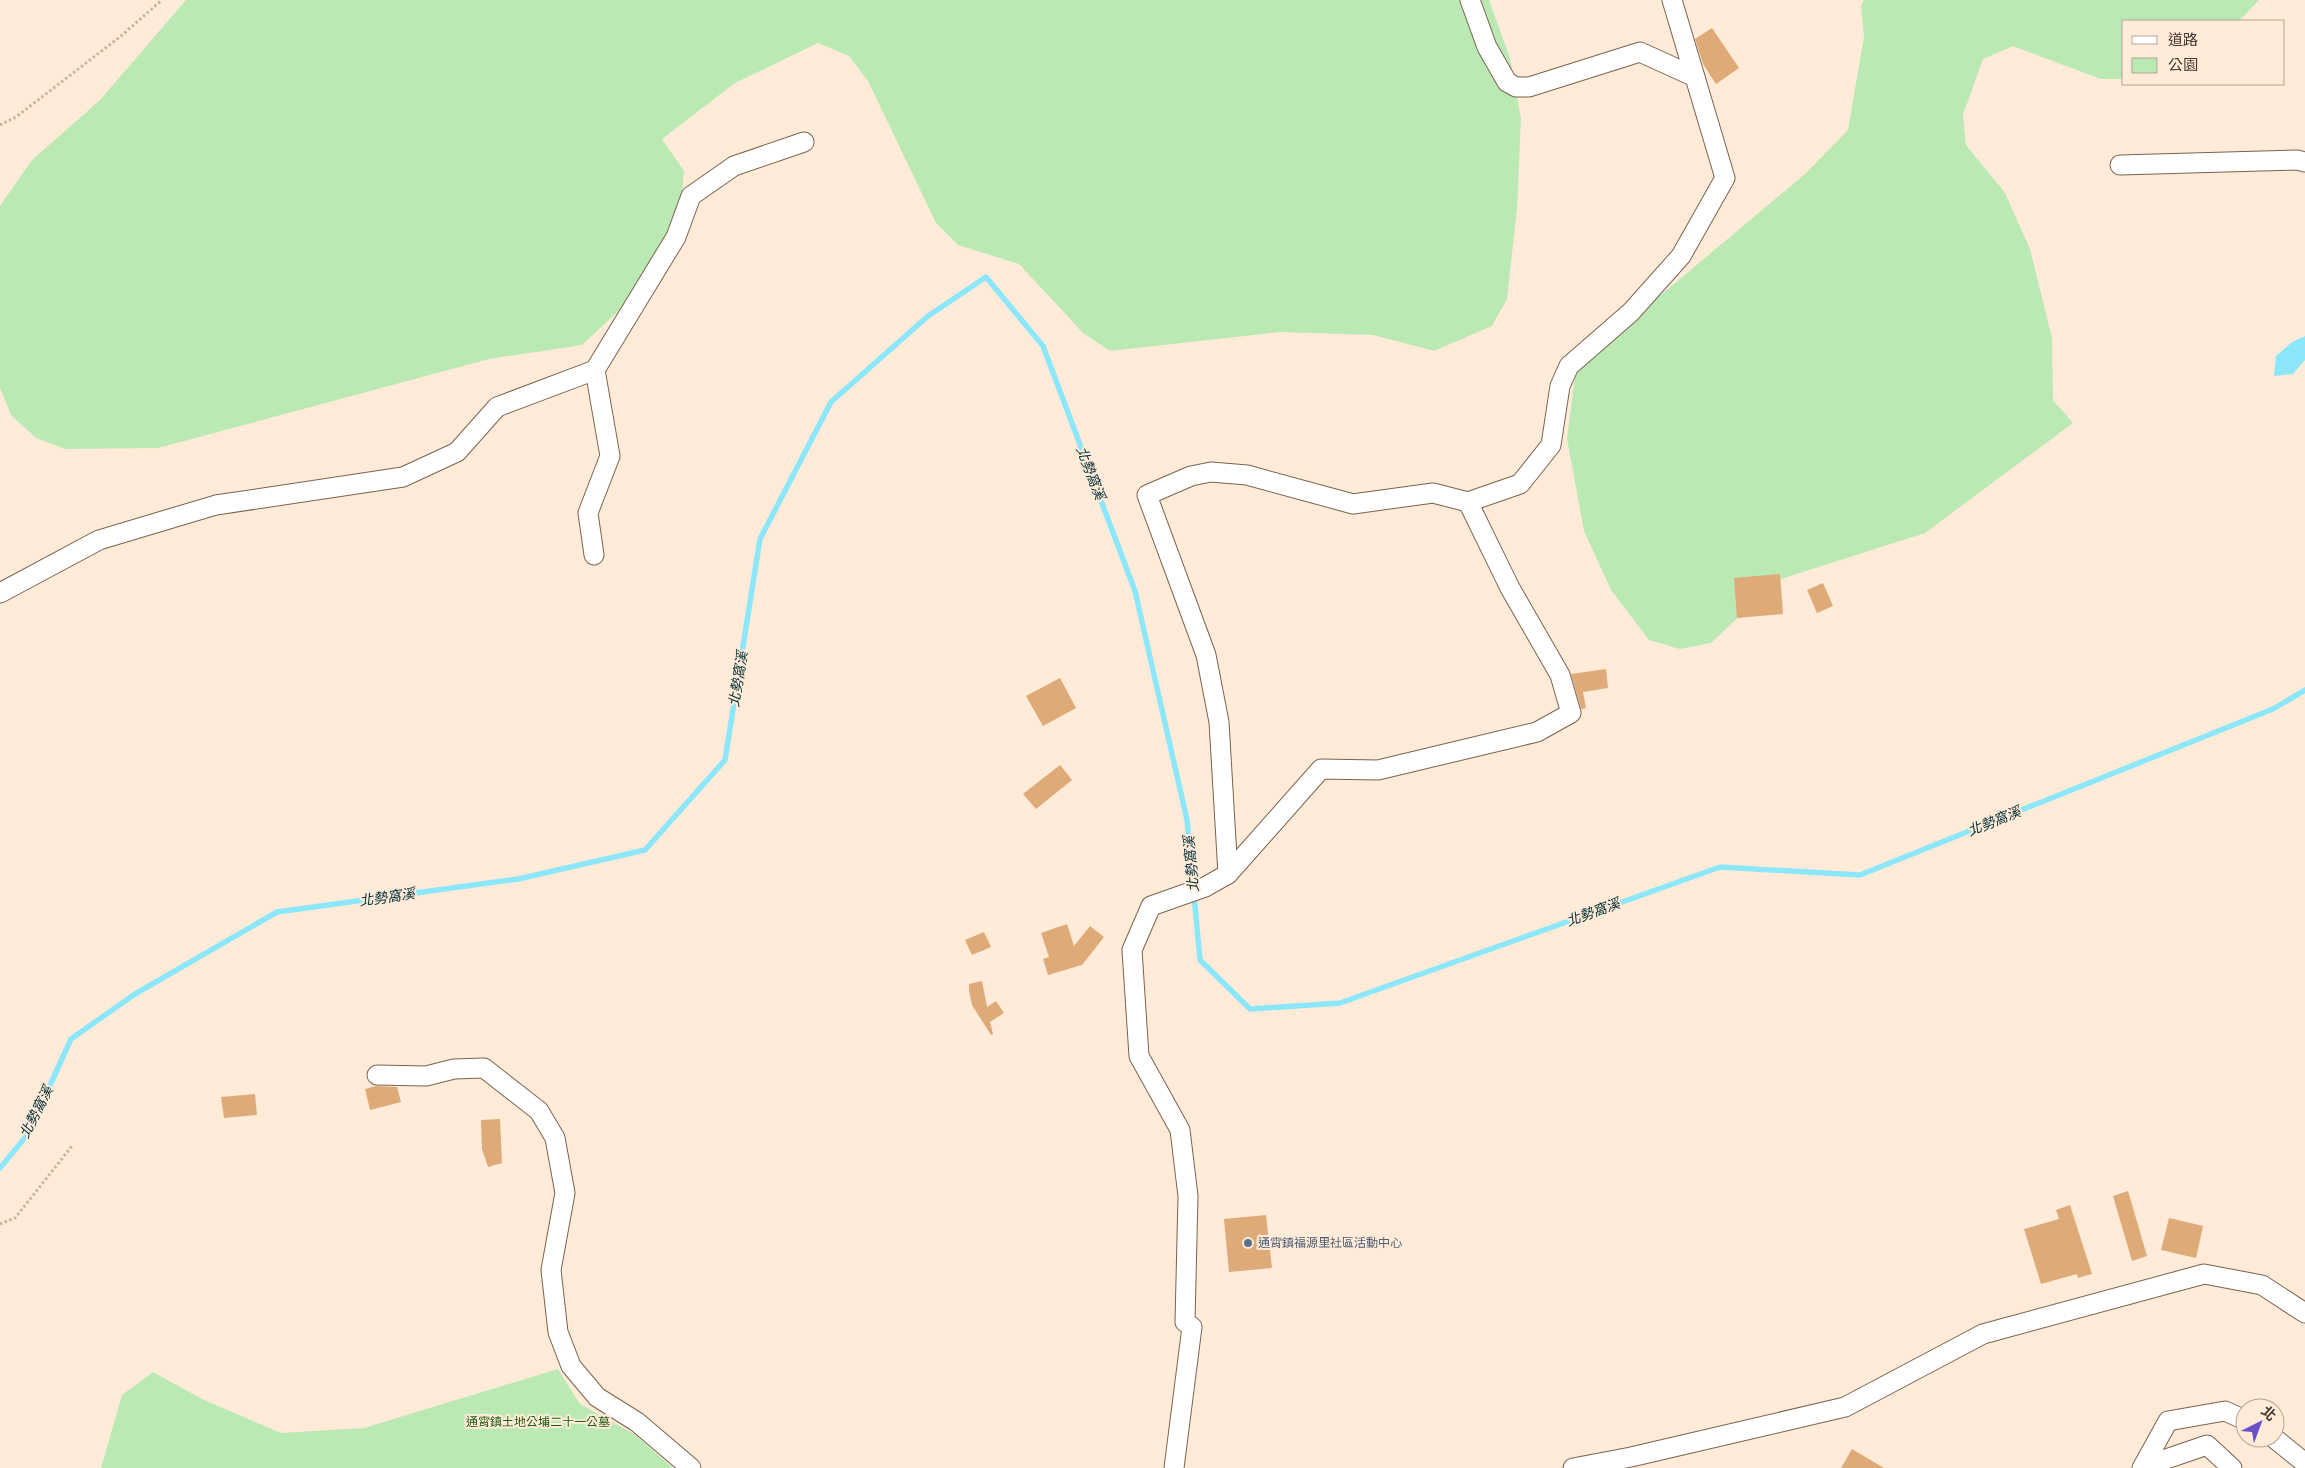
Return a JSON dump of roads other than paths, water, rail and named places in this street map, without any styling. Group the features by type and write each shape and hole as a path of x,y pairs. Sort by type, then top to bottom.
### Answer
{"street":[{"path":"1470,0 1491,54 1506,82 1516,87 1529,87 1640,52 1695,77"},
{"path":"1228,874 1219,722 1206,655 1147,495 1191,476 1211,472 1247,475 1353,504 1433,493 1468,502 1520,484 1551,445 1560,386 1569,366 1630,312 1681,256 1725,178 1672,0"},
{"path":"0,593 99,540 216,505 403,477 457,452 497,407 595,370 676,237 691,196 734,166 804,142"},
{"path":"2120,164 2297,160 2305,162"},
{"path":"594,555 588,513 610,456 595,370"},
{"path":"1174,1468 1192,1327 1185,1322 1188,1196 1180,1130 1139,1056 1132,950 1151,906 1205,887 1228,874 1321,769 1378,770 1537,732 1571,713 1560,674 1510,588 1468,502"},
{"path":"377,1075 426,1076 454,1070 484,1068 539,1112 555,1138 565,1193 552,1270 558,1332 571,1366 597,1397 637,1422 691,1468"},
{"path":"1573,1468 1632,1462 1845,1407 1983,1334 2204,1274 2262,1286 2305,1313"},
{"path":"2142,1467 2168,1421 2226,1411 2235,1415"},
{"path":"2142,1467 2207,1446 2232,1468"},
{"path":"2285,1447 2305,1463"}],"water":[{"path":"2305,336 2305,360 2293,374 2274,376 2276,356 2292,342"}],"waterway":[{"name":"北勢窩溪","path":"0,1168 28,1134 71,1039 135,994 277,912 518,879 645,850 725,760 760,539 831,402 928,316 986,277 1043,346 1135,591 1187,820 1200,960 1250,1009 1340,1003 1720,867 1860,875 2273,709 2305,690"}],"place":[{"name":"通霄鎮福源里社區活動中心","path":"1248,1243"}],"park label":[{"name":"通霄鎮土地公埔二十一公墓","path":"538,1422"}]}
